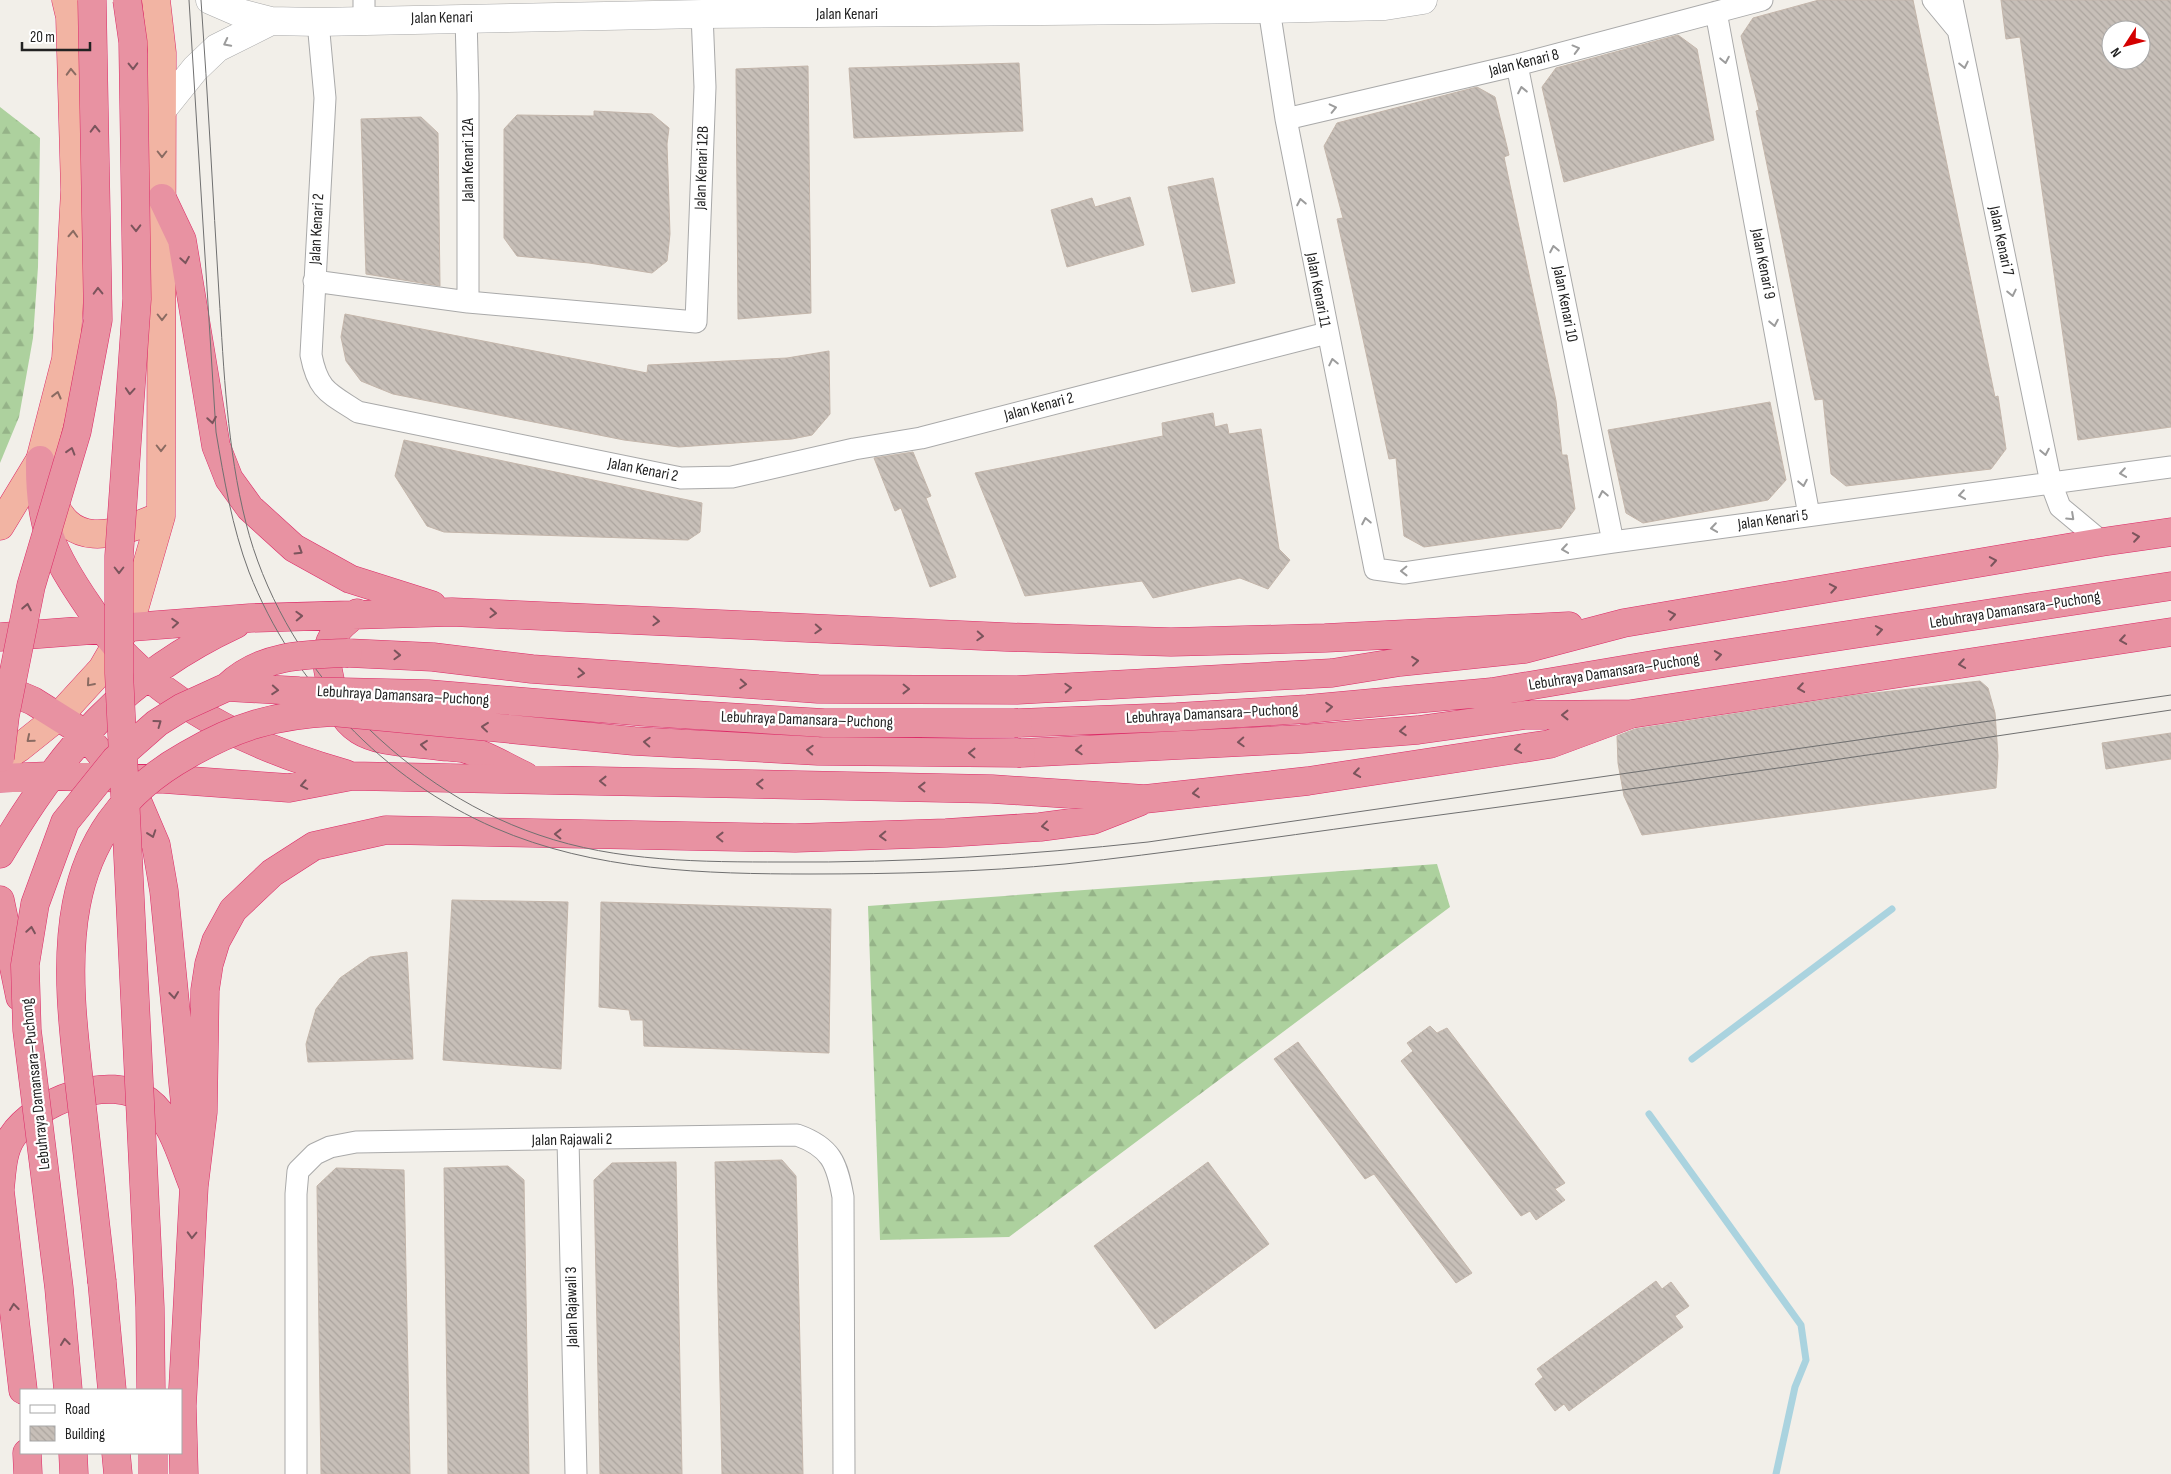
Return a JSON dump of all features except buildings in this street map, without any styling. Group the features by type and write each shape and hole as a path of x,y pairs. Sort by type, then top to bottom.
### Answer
{"highway":[{"path":"66,0 70,17 75,190 66,359 40,460 40,496 46,528 63,567 147,676 210,721 287,755 352,776"},
{"path":"0,759 5,716 31,586 77,431 98,320 92,0"},
{"path":"127,0 133,42 137,300 119,556 119,673 149,1297 151,1389"},
{"path":"0,759 19,748 59,716 102,669 115,633 135,606 161,516 162,53 156,0"},
{"path":"162,198 182,240 216,446 229,479 250,508 294,548 350,579 452,612"},
{"path":"40,460 54,508 72,528 89,534 128,530 161,516"},
{"path":"0,526 40,460"},
{"path":"227,686 240,674 269,661 320,654 433,657 532,669 818,688 1018,690 1332,673 1400,662 1525,649 1624,623 2171,532"},
{"name":"Lebuhraya Damansara–Puchong","path":"68,1389 59,1288 27,1030 25,964 34,904 65,822 114,760 157,723 181,708 227,686 299,691 428,694 646,712 824,723 1018,723 1177,717 1307,709 1492,692 1670,662 2171,586"},
{"path":"0,637 115,633 250,618 452,612 995,637 1171,642 1325,638 1624,623"},
{"path":"357,614 340,625 331,636 327,647 327,663 335,701 346,720 361,733 380,740 465,749 536,781"},
{"path":"0,854 49,776 84,733 147,676 206,638 250,618"},
{"name":"Lebuhraya Damansara–Puchong","path":"112,1389 102,1282 73,1030 70,954 75,903 83,876 104,829 120,807 140,786 169,765 215,738 241,727 301,713 333,712 634,741 818,751 1021,753 1301,739 1418,730 1525,715 1631,714 2171,632"},
{"path":"1332,673 1384,680 1670,662"},
{"path":"0,687 59,716 84,733 139,806 150,828 160,865 194,1186"},
{"path":"0,778 49,776 164,778 289,788 352,776 992,789 1145,799 1308,781 1550,744 1631,714"},
{"path":"184,1474 182,1406 194,1186 203,1112 205,990 209,964 216,940 233,910 272,873 314,846 386,830 795,838 946,834 1040,827 1093,820 1145,799"},
{"path":"0,900 27,1030"},
{"path":"23,1389 0,1190 4,1153 11,1138 28,1119 50,1105 69,1097 90,1091 128,1090 148,1101 172,1136 194,1186"},
{"path":"27,1454 28,1474"},
{"path":"73,1454 74,1474"},
{"path":"116,1454 118,1474"},
{"path":"152,1454 153,1474"}],"street":[{"name":"Jalan Kenari","path":"210,0 240,13 271,21 318,22 364,10 466,17 526,9 708,10 1075,6 1269,9 1385,6 1423,0"},
{"name":"Jalan Kenari 8","path":"1286,119 1516,65 1762,0"},
{"path":"1933,0 1958,30"},
{"name":"Jalan Kenari 7","path":"1952,0 2051,483 2060,506 2102,542"},
{"name":"Jalan Kenari 11","path":"1269,9 1286,119 1375,569"},
{"name":"Jalan Kenari 12B","path":"468,302 696,322 708,10"},
{"name":"Jalan Kenari 9","path":"1716,12 1809,515"},
{"name":"Jalan Kenari 12A","path":"466,17 468,302"},
{"name":"Jalan Kenari","path":"162,110 195,69 218,48 271,21"},
{"name":"Jalan Kenari 2","path":"318,22 325,98 311,355 315,376 325,390 358,412 681,478 732,477 854,449 922,438 1327,333"},
{"name":"Jalan Kenari 10","path":"1516,65 1613,542"},
{"path":"314,281 468,302"},
{"name":"Jalan Kenari 5","path":"1375,569 1404,573 1613,542 2171,466"},
{"name":"Jalan Rajawali 2","path":"296,1474 298,1172 315,1154 330,1147 356,1142 797,1135 816,1142 828,1154 839,1174 843,1197 844,1474"},
{"name":"Jalan Rajawali 3","path":"568,1140 576,1474"}],"green space":[{"path":"0,107 40,138 38,267 33,338 19,417 0,463"},
{"path":"1437,864 1450,907 1009,1237 880,1240 868,906"}],"waterway":[{"path":"1692,1059 1892,909"},
{"path":"1649,1114 1801,1325 1806,1360 1795,1387 1776,1474"}],"tram line":[{"path":"189,0 216,432 233,520 249,572 268,613 290,652 317,690 347,724 380,755 416,784 454,808 495,828 533,842 571,853 610,861 690,871 810,874 906,873 1033,867 1103,860 1572,797 2171,710"},
{"path":"201,0 230,438 246,523 263,574 286,622 315,668 331,689 369,729 413,767 460,799 512,825 539,835 599,851 660,859 722,862 874,861 1057,851 1148,842 2171,695"}]}
